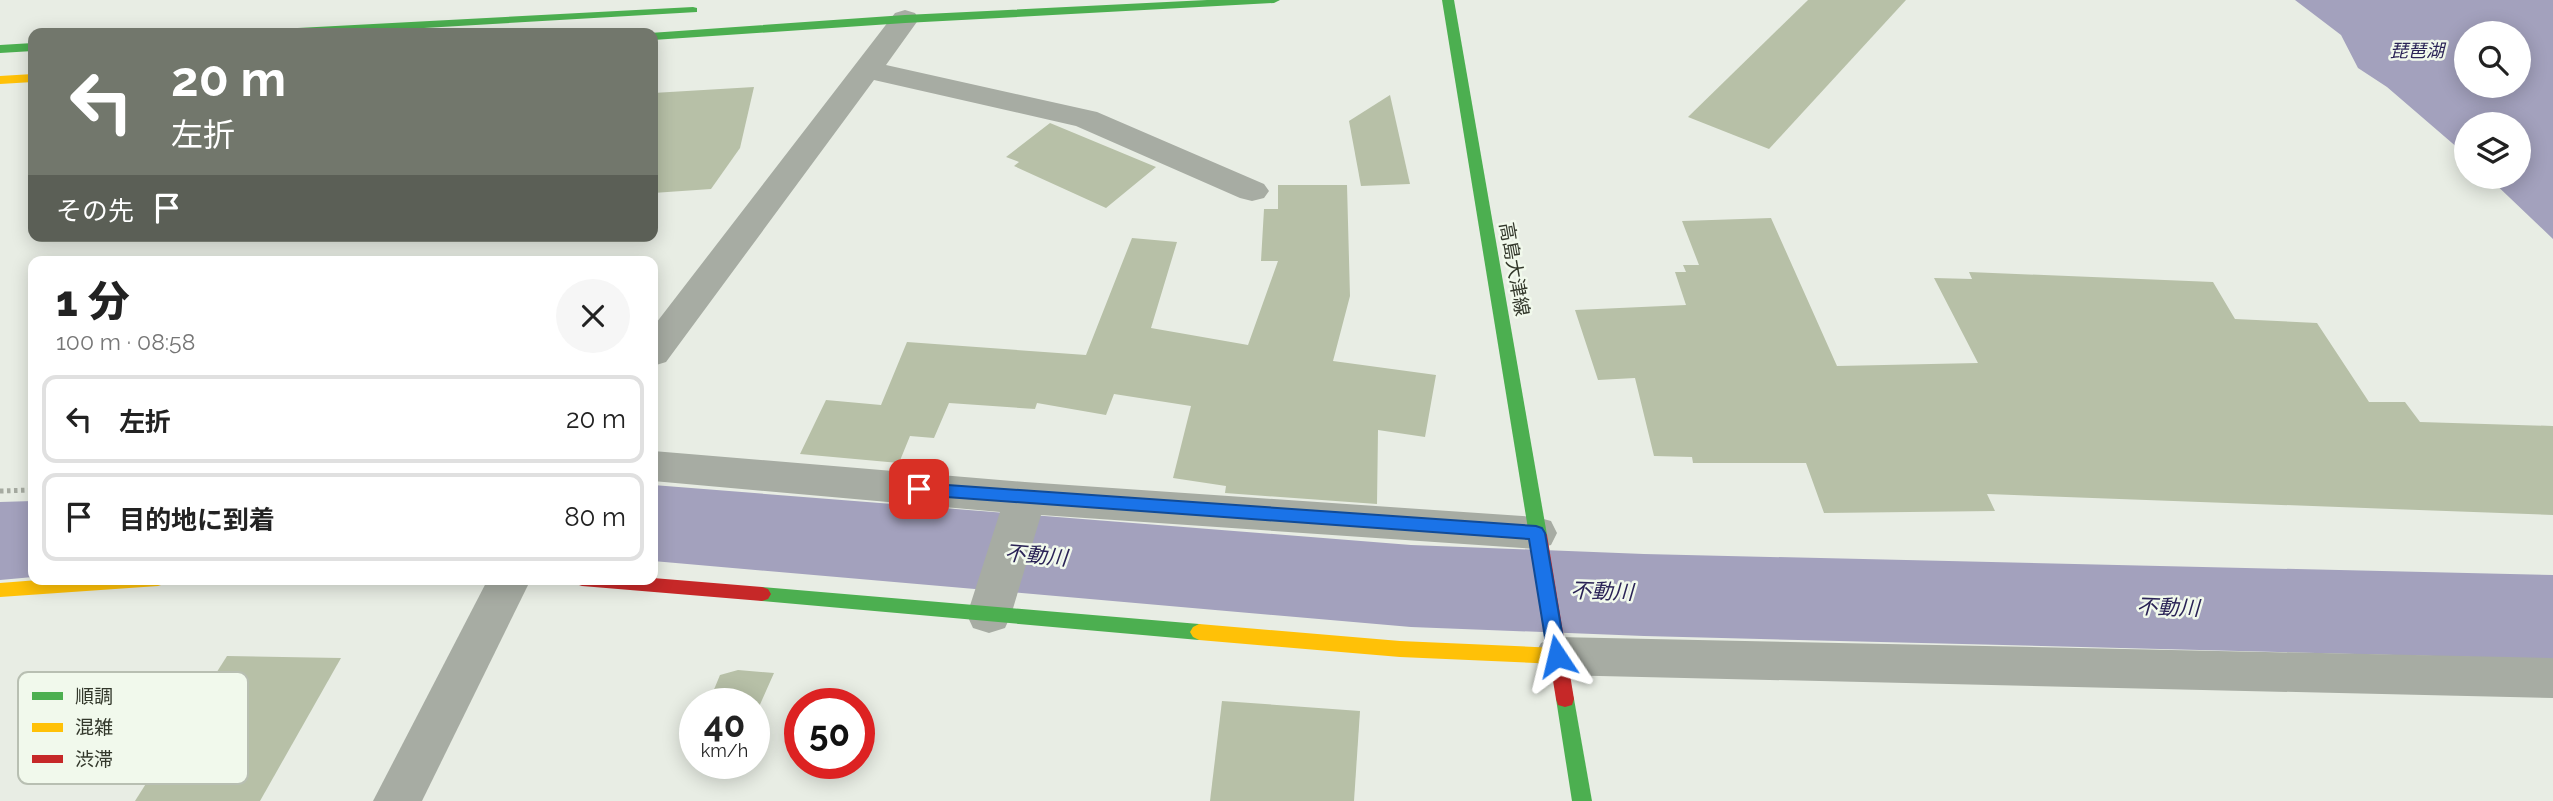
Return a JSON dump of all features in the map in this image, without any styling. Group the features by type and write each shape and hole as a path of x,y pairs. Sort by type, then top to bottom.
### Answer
{"street":[{"path":"658,36 914,10 1275,0"},
{"name":"高島大津線","path":"1447,0 1554,641"},
{"path":"369,28 711,9"},
{"path":"658,346 914,10"},
{"path":"0,49 28,47"},
{"path":"869,70 1086,119 1252,191"},
{"path":"0,80 28,78"},
{"path":"658,467 1022,506 1537,539"},
{"path":"993,604 1022,506"},
{"path":"658,584 993,604 1400,649 1554,641 2553,678"},
{"path":"0,590 72,585"},
{"path":"397,801 507,585"},
{"path":"1554,641 1581,801"}],"path":[{"path":"0,492 28,490"}],"water":[{"name":"琵琶湖","path":"2295,0 2553,0 2553,239 2501,189 2531,189 2531,112 2454,112 2454,145 2387,87 2358,68 2341,35"}],"building":[{"path":"1808,0 1906,0 1769,149 1688,117"},
{"path":"754,87 740,148 711,189 658,193 658,93"},
{"path":"1390,95 1410,184 1361,186 1349,121"},
{"path":"1050,123 1156,167 1106,208 1014,166 1019,162 1006,157"},
{"path":"1278,185 1347,185 1350,296 1333,361 1436,375 1425,437 1378,430 1377,504 1225,493 1226,486 1173,478 1191,406 1114,394 1106,415 1037,403 1035,409 949,403 934,438 910,436 899,463 800,454 826,400 881,405 907,342 1086,355 1132,238 1177,242 1151,328 1248,345 1278,261 1261,261 1264,209 1278,209"},
{"path":"1771,218 1837,366 1978,363 1934,278 1972,279 1969,272 2213,282 2235,319 2317,323 2369,402 2405,402 2420,422 2553,426 2553,515 1987,494 1995,511 1824,513 1806,463 1693,463 1692,457 1654,456 1635,378 1598,380 1575,310 1686,305 1675,272 1686,272 1683,265 1699,265 1682,221"},
{"path":"227,656 341,658 260,801 135,801 146,784 248,784 248,672 217,672"},
{"path":"738,670 774,673 767,688 715,688 720,675"},
{"path":"1222,701 1360,711 1354,801 1210,801"}],"waterway":[{"name":"不動川","path":"658,523 1411,586 1644,595 2553,617"},
{"name":"不動川","path":"0,541 28,539"}],"traffic: fast":[{"path":"658,36 905,19 1274,0"},
{"path":"1448,0 1538,535"},
{"path":"369,28 693,10"},
{"path":"0,49 28,47"},
{"path":"762,594 1199,632"},
{"path":"1565,699 1582,801"}],"traffic: slow":[{"path":"0,80 28,78"},
{"path":"0,590 72,585"},
{"path":"1199,632 1400,649 1557,656"}],"traffic: jam":[{"path":"1538,535 1565,699"},
{"path":"654,585 762,594"}],"route":[{"path":"919,489 1536,533 1557,656"}]}
